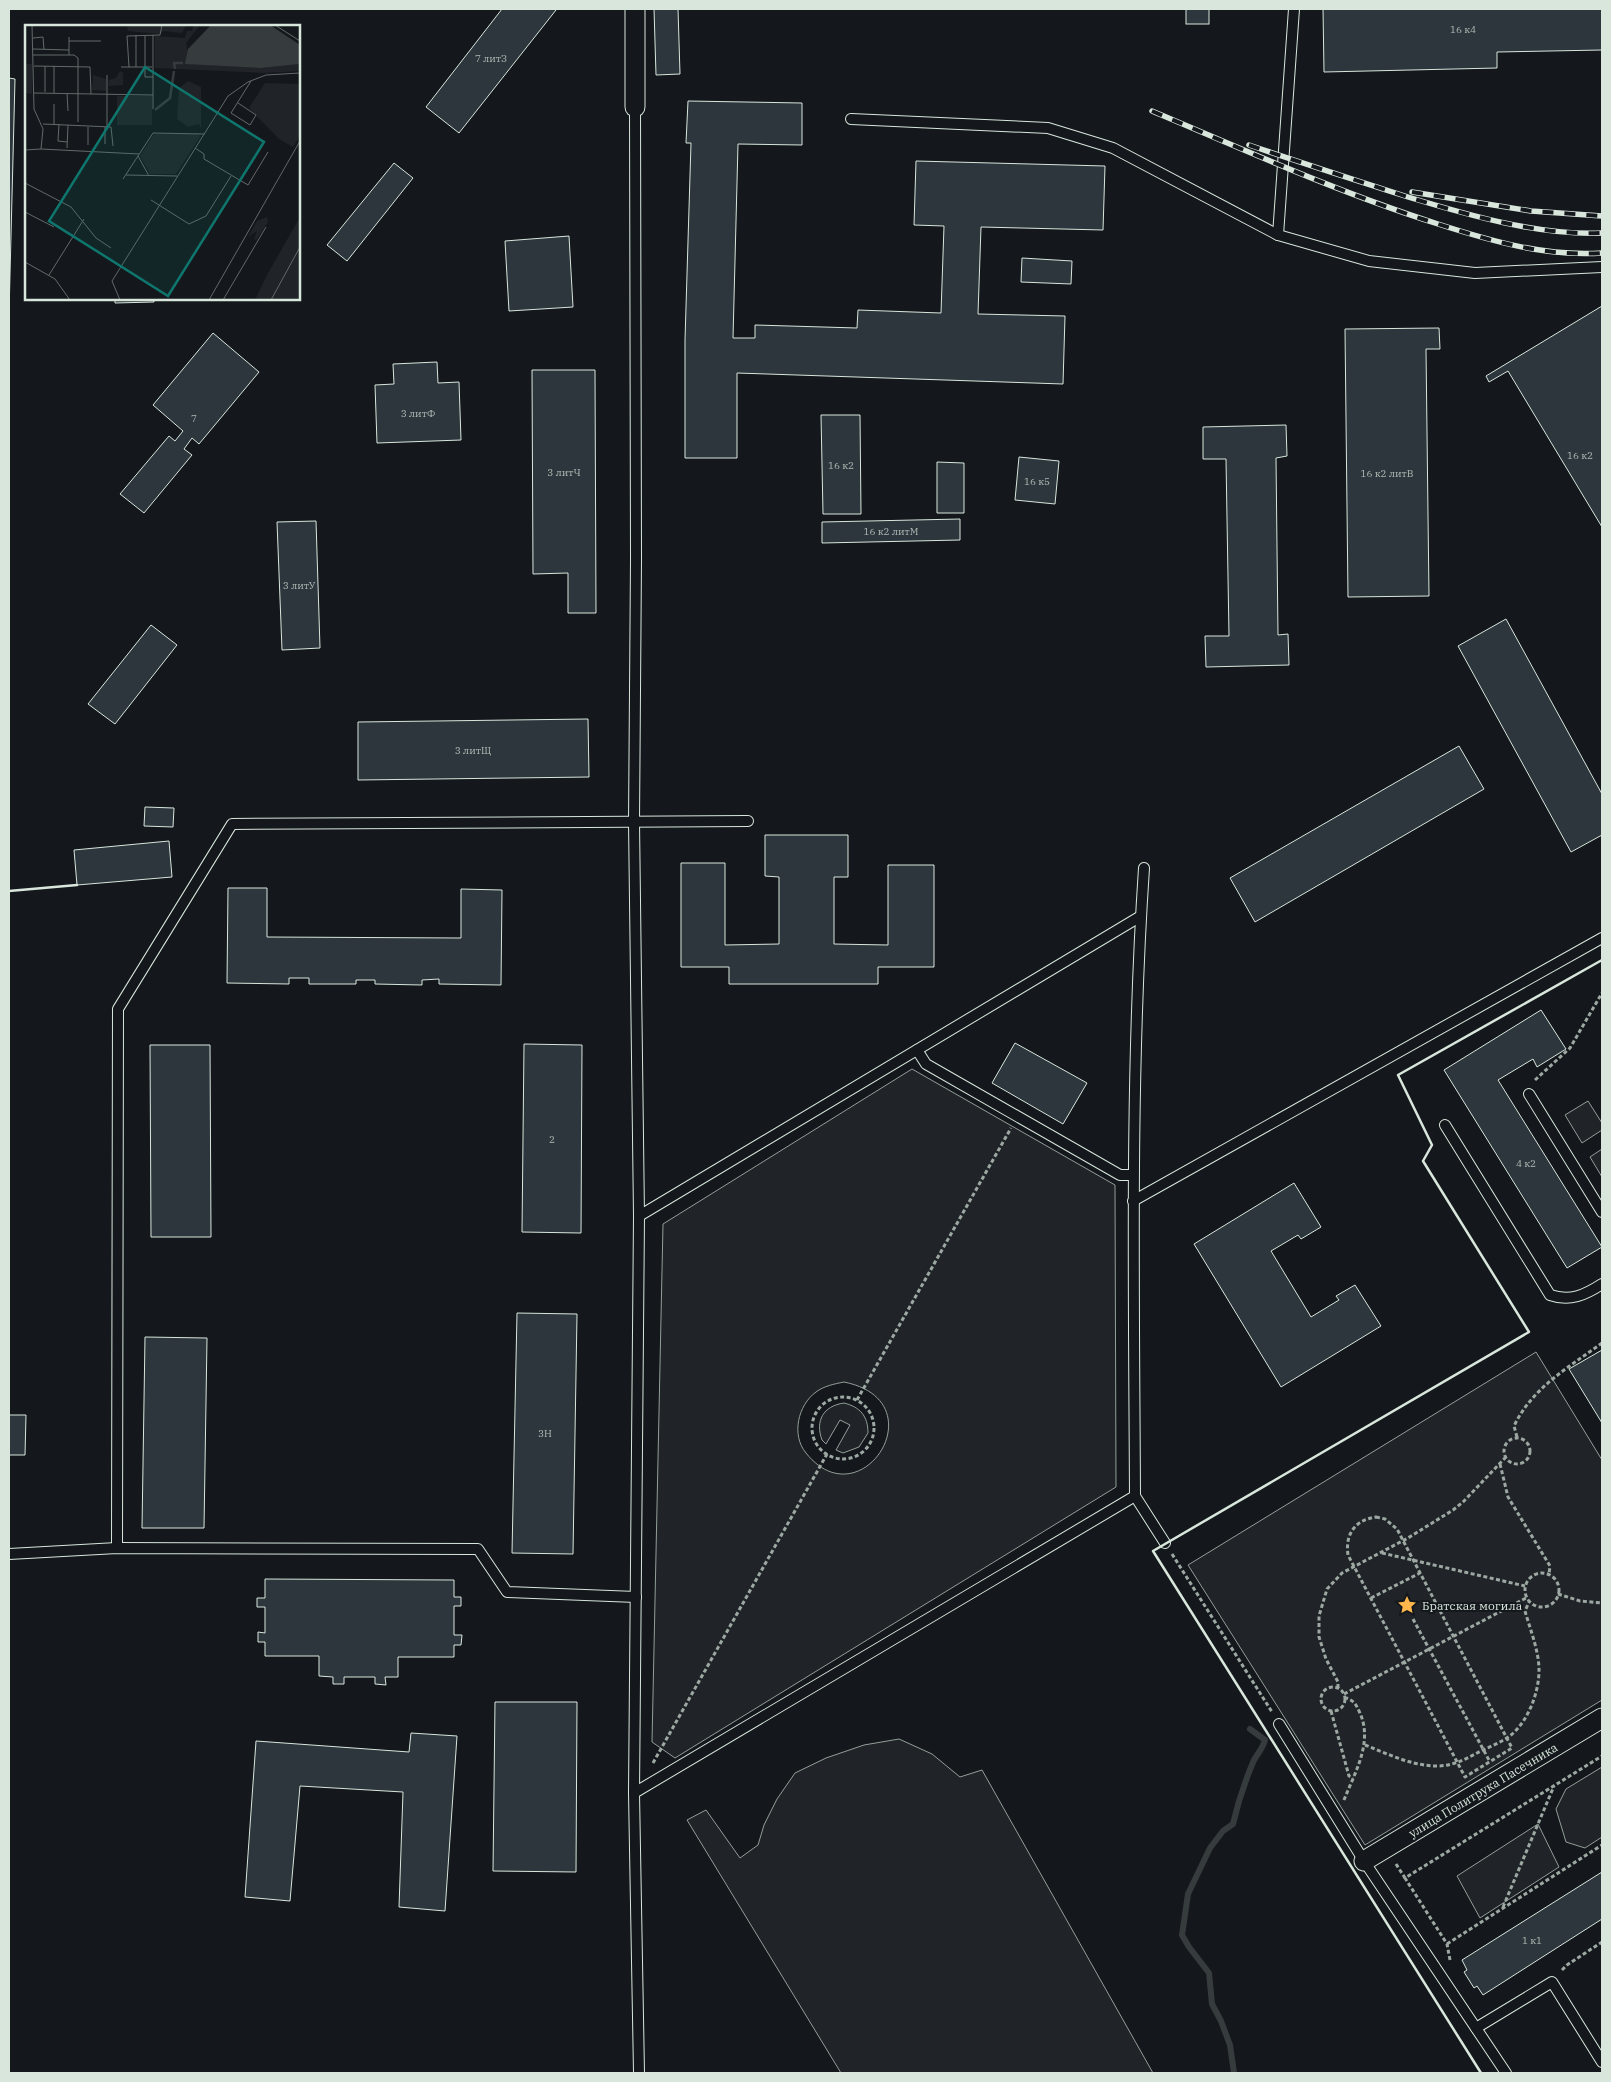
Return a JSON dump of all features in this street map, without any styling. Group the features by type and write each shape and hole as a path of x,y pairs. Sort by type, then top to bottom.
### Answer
{"street":[{"path":"635,9 635,107"},
{"name":"улица Политрука Пасечника","path":"1364,1861 1602,1718"}],"lane":[{"path":"1278,235 1294,9"},
{"path":"635,107 636,559 634,822 639,1216 634,1793 639,2073"},
{"path":"851,119 1048,128 1113,148 1278,235 1369,261 1474,273 1602,268"},
{"path":"117,1548 118,1009 232,824 748,821"},
{"path":"1144,868 1133,1175 1136,1496 1165,1543"},
{"path":"639,1216 1141,916"},
{"path":"1133,1201 1602,938"},
{"path":"917,1050 926,1064 1017,1117 1120,1176 1133,1175"},
{"path":"1529,1094 1602,1212"},
{"path":"1445,1125 1550,1295 1563,1300 1593,1290 1602,1284"},
{"path":"634,1793 1136,1496"},
{"path":"9,1554 117,1548 478,1549 507,1592 636,1597"},
{"path":"1279,1724 1364,1861 1506,2073"},
{"path":"1476,2028 1552,1982 1602,2062"}],"path":[{"path":"1529,1094 1535,1080 1570,1048 1602,993"},
{"path":"857,1400 1017,1117"},
{"path":"1517,1437 1514,1426 1531,1398 1561,1373 1602,1344"},
{"path":"844,1397 857,1400 871,1413 874,1423 874,1434 870,1444 863,1452 853,1458 843,1459 827,1454 816,1443 812,1433 812,1422 816,1412 833,1398 844,1397"},
{"path":"1517,1437 1524,1439 1528,1444 1530,1451 1528,1458 1523,1462 1517,1464 1505,1458 1503,1451 1505,1444 1510,1439 1517,1437"},
{"path":"634,1793 669,1736 827,1454"},
{"path":"1337,1817 1365,1745 1366,1734 1363,1719 1352,1700 1345,1696 1338,1688 1338,1682 1326,1659 1319,1637 1318,1616 1327,1590 1335,1579 1354,1566 1404,1540 1463,1502 1505,1458"},
{"path":"1500,1463 1508,1497 1550,1566 1549,1574"},
{"path":"1376,1517 1385,1519 1398,1529 1404,1540 1512,1748 1465,1777 1348,1555 1348,1539 1351,1530 1358,1523 1366,1519 1376,1517"},
{"path":"1165,1543 1279,1724"},
{"path":"1380,1552 1525,1586"},
{"path":"1371,1598 1420,1572"},
{"path":"1365,1745 1408,1762 1440,1767 1458,1763 1507,1737 1518,1727 1528,1711 1534,1700 1538,1682 1538,1659 1525,1611 1528,1600 1525,1586 1530,1578 1536,1574 1549,1574 1555,1578 1558,1584 1558,1594 1554,1603 1541,1608 1528,1600"},
{"path":"1558,1594 1602,1603"},
{"path":"1331,1711 1341,1708 1345,1696 1429,1649 1528,1600"},
{"path":"1413,1619 1482,1750 1500,1780"},
{"path":"1338,1688 1330,1687 1322,1694 1322,1704 1331,1711 1349,1776 1353,1778"},
{"path":"1452,1967 1447,1944 1405,1878 1602,1756"},
{"path":"1503,1908 1554,1786"},
{"path":"1447,1944 1602,1845"},
{"path":"1552,1982 1567,1965 1602,1942"}],"shaded area":[{"path":"912,1069 1115,1185 1116,1487 675,1758 652,1742 663,1224","holes":["844,1382 872,1393 886,1411 888,1431 881,1450 867,1466 848,1474 827,1471 806,1453 801,1446 798,1429 801,1412 805,1404 819,1390"]},
{"path":"1588,1101 1602,1123 1602,1130 1582,1143 1565,1115"},
{"path":"1602,1149 1602,1177 1590,1157"},
{"path":"1536,1352 1602,1460 1602,1700 1365,1845 1188,1565"},
{"path":"844,1403 862,1413 868,1427 868,1433 859,1447 843,1453 836,1450 850,1425 840,1420 826,1444 822,1440 820,1433 820,1421 822,1415 831,1407"},
{"path":"899,1739 932,1754 960,1777 982,1770 1153,2073 841,2073 687,1820 706,1810 740,1858 758,1845 764,1825 777,1799 795,1773 826,1758 864,1745"},
{"path":"1602,1767 1602,1837 1585,1848 1566,1842 1556,1809 1566,1789"},
{"path":"1538,1824 1559,1867 1480,1918 1457,1876"}],"building":[{"path":"502,9 556,10 459,133 426,107"},
{"path":"654,9 678,9 680,74 656,75"},
{"path":"1186,9 1209,9 1209,24 1186,24"},
{"path":"1323,9 1602,9 1602,50 1497,52 1497,68 1324,72"},
{"path":"9,78 15,79 9,314"},
{"path":"688,101 802,103 802,145 738,144 733,338 755,338 755,325 857,328 858,310 941,313 944,226 914,225 916,161 1105,166 1103,230 981,227 978,314 1065,316 1063,384 737,373 737,458 685,458 685,340 691,143 686,143"},
{"path":"394,163 413,178 347,261 327,245"},
{"path":"569,236 573,307 509,311 505,241"},
{"path":"1022,258 1072,261 1071,284 1021,282"},
{"path":"115,300 154,300 154,302 115,303"},
{"path":"1602,306 1602,527 1508,371 1489,382 1486,376"},
{"path":"1439,328 1440,349 1426,349 1429,596 1348,597 1345,329"},
{"path":"213,333 259,372 199,444 192,438 184,449 192,455 144,513 120,494 169,436 175,441 183,431 153,405"},
{"path":"437,362 438,383 459,382 461,440 377,443 375,385 394,384 393,364"},
{"path":"532,370 595,370 596,613 568,613 568,573 533,574"},
{"path":"821,415 860,415 861,514 823,514"},
{"path":"1286,425 1287,456 1276,458 1278,635 1288,634 1289,665 1206,667 1205,636 1229,636 1226,459 1203,459 1203,427"},
{"path":"1019,457 1059,461 1055,504 1015,500"},
{"path":"937,462 964,463 964,513 937,513"},
{"path":"960,519 960,540 822,543 822,522"},
{"path":"316,521 320,648 282,650 277,522"},
{"path":"1506,619 1602,794 1602,835 1571,852 1458,646"},
{"path":"151,625 177,645 115,724 88,704"},
{"path":"588,719 589,777 358,780 358,722"},
{"path":"1459,746 1484,789 1255,922 1230,878"},
{"path":"145,807 174,808 173,827 144,826"},
{"path":"765,835 848,835 848,877 834,877 834,944 888,945 888,865 934,865 934,967 878,967 878,984 729,984 729,967 681,967 681,863 725,863 725,945 779,944 779,877 765,876"},
{"path":"169,841 172,877 77,885 74,850"},
{"path":"228,888 267,888 267,937 461,938 461,889 502,890 501,985 439,984 439,979 422,980 422,985 375,984 375,980 356,980 356,984 309,984 309,978 289,978 289,984 227,983"},
{"path":"1541,1010 1566,1049 1537,1067 1533,1059 1498,1080 1602,1247 1567,1268 1444,1070"},
{"path":"1015,1043 1087,1083 1063,1124 992,1083"},
{"path":"524,1044 582,1045 581,1233 522,1232"},
{"path":"150,1045 210,1045 211,1237 151,1237"},
{"path":"1294,1183 1321,1227 1301,1239 1298,1235 1271,1251 1311,1317 1339,1300 1336,1296 1355,1285 1381,1326 1281,1387 1194,1244"},
{"path":"517,1313 577,1314 573,1554 512,1553"},
{"path":"145,1337 207,1338 204,1528 142,1528"},
{"path":"1602,1350 1602,1423 1569,1369"},
{"path":"9,1415 26,1415 25,1455 9,1455"},
{"path":"265,1579 454,1580 454,1597 461,1597 461,1606 454,1606 454,1635 462,1635 461,1645 454,1645 454,1657 398,1657 398,1677 385,1677 386,1685 375,1684 375,1677 344,1677 344,1684 333,1684 333,1677 319,1676 319,1656 265,1656 265,1642 258,1642 258,1632 265,1633 265,1607 257,1607 257,1598 265,1598"},
{"path":"495,1702 577,1702 576,1872 493,1871"},
{"path":"411,1733 457,1736 445,1911 399,1907 403,1792 300,1786 290,1901 245,1897 256,1741 409,1752"},
{"path":"1602,1872 1602,1919 1483,1995 1477,1986 1474,1988 1464,1972 1467,1970 1462,1960"}],"waterway":[{"path":"1234,2073 1230,2045 1212,2004 1209,1973 1182,1935 1188,1894 1210,1848 1223,1831 1233,1824 1239,1800 1254,1760 1265,1740 1250,1729"}],"railway":[{"path":"1152,111 1329,185 1438,224 1498,242 1539,250 1560,253 1602,253"},
{"path":"1249,145 1408,197 1479,217 1529,228 1578,233 1602,233"},
{"path":"1412,192 1531,211 1602,216"}],"wall":[{"path":"9,891 77,885"},
{"path":"1481,2073 1153,1551 1529,1332 1423,1161 1432,1145 1398,1075 1602,960"}],"place":[{"name":"Братская могила","path":"1407,1605"}]}
